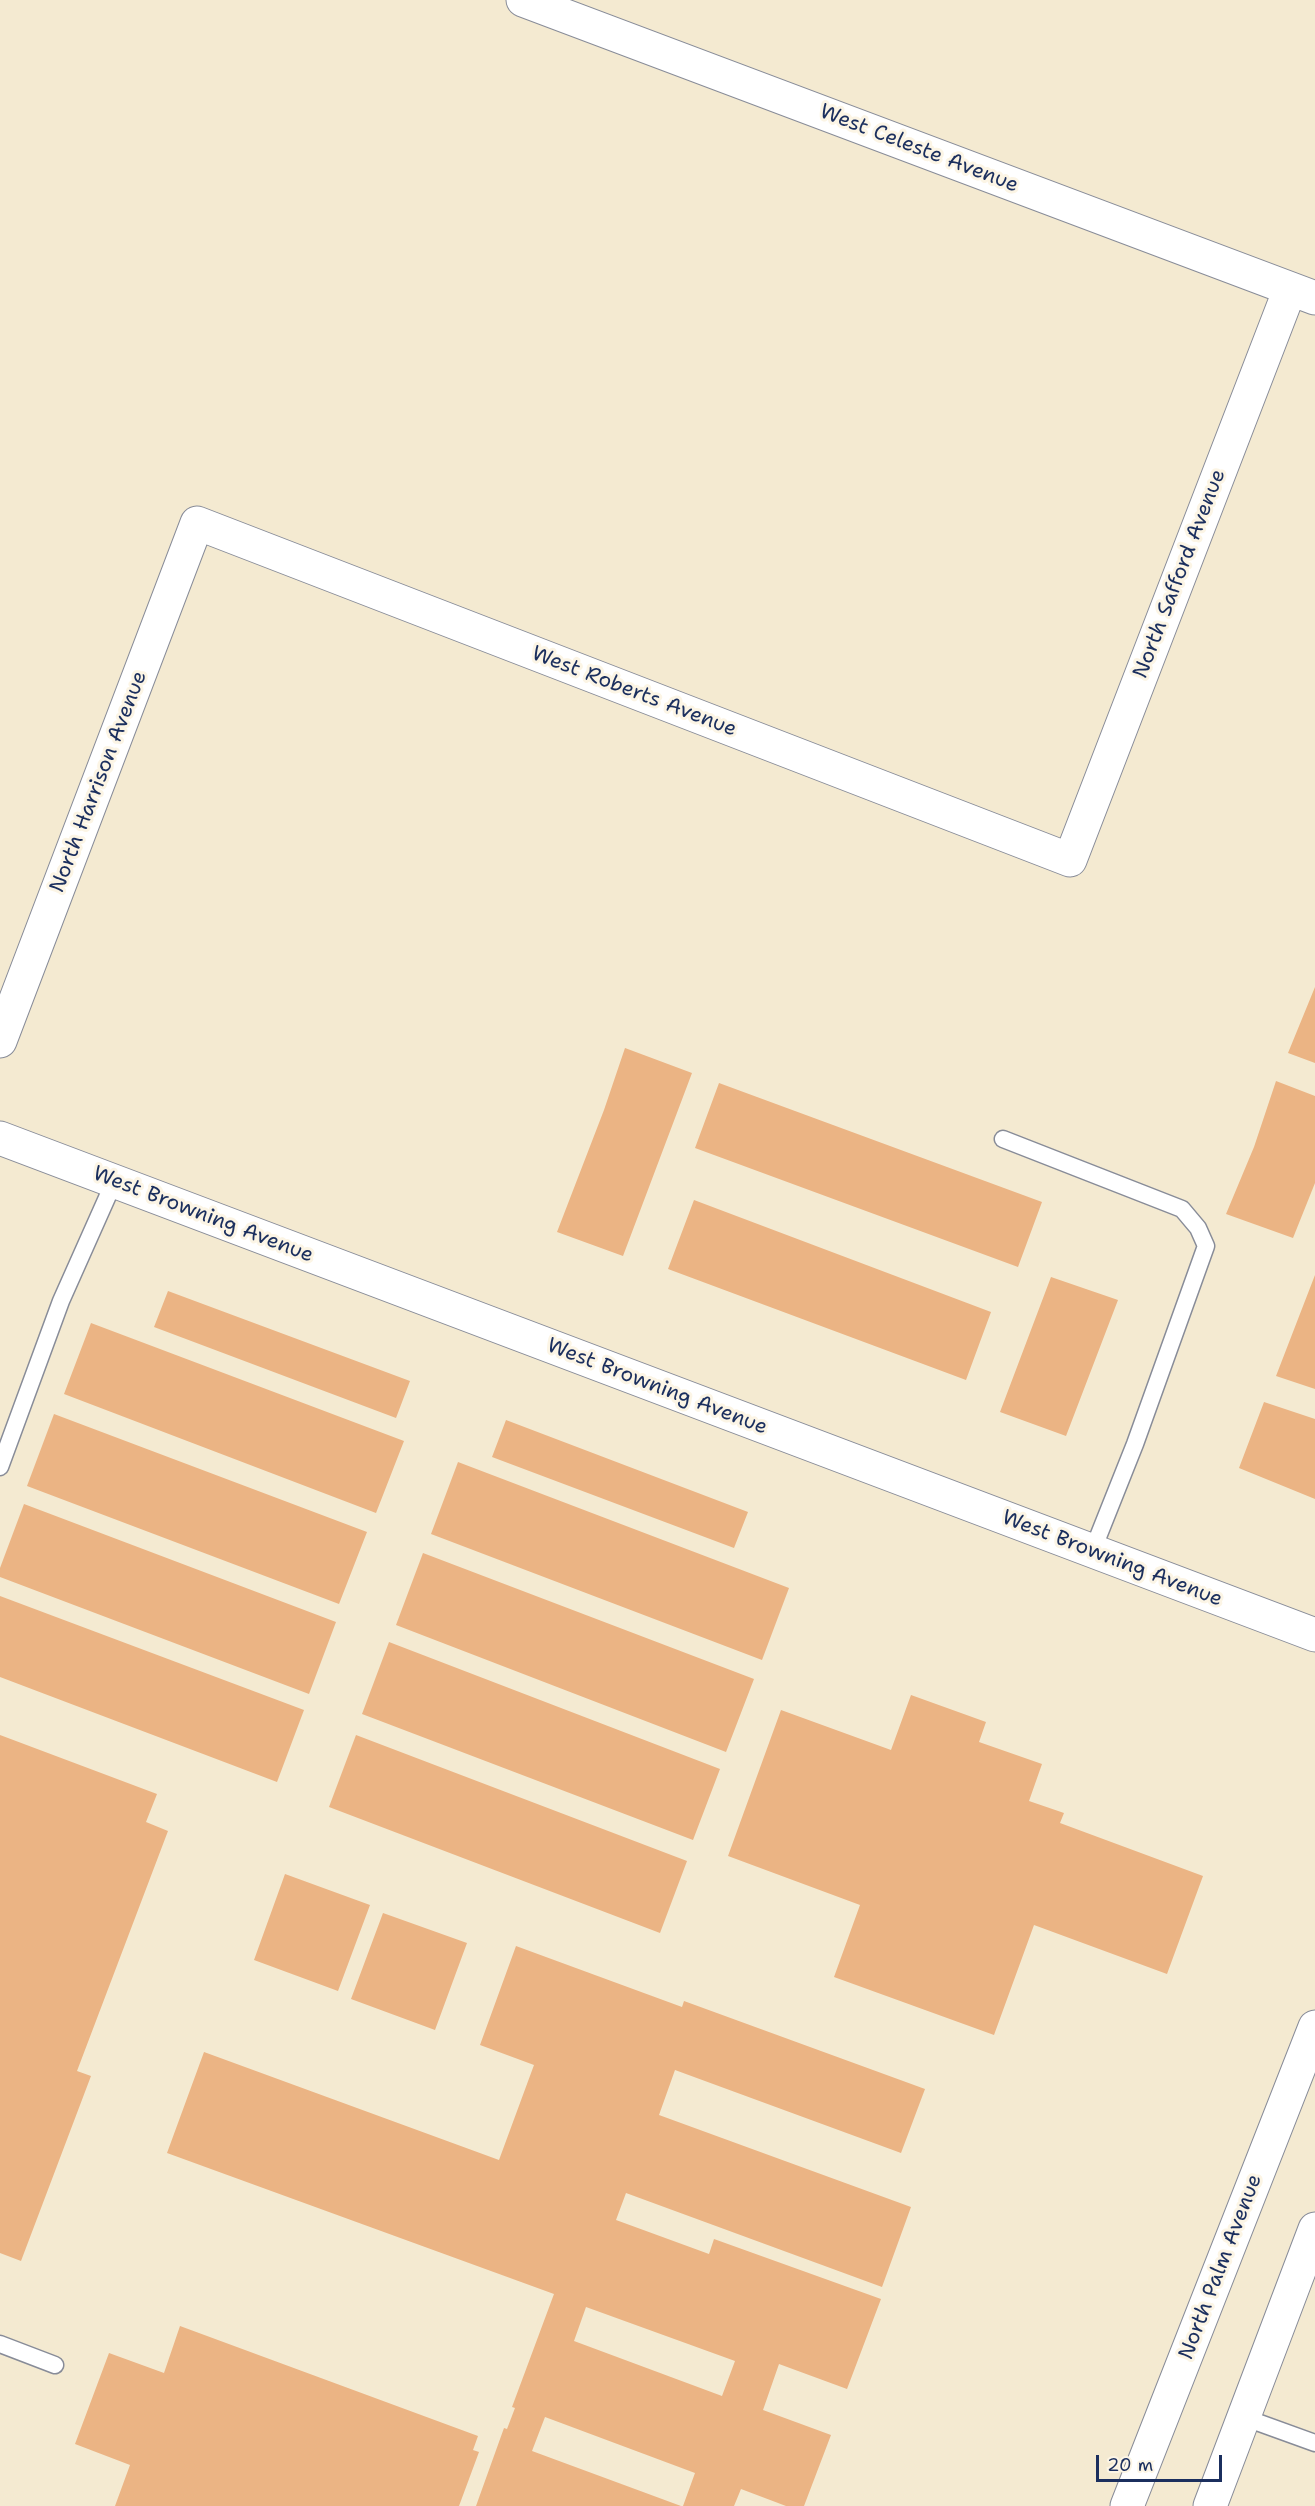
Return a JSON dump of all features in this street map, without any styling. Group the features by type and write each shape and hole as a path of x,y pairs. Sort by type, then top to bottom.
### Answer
{"street":[{"name":"West Celeste Avenue","path":"523,0 1302,293"},
{"name":"North Safford Avenue","path":"1070,860 1302,293"},
{"name":"West Roberts Avenue","path":"197,523 1070,860"},
{"name":"North Harrison Avenue","path":"0,1041 197,523"},
{"name":"West Browning Avenue","path":"0,1138 1315,1635"},
{"name":"North Palm Avenue","path":"1127,2506 1315,2027"},
{"path":"1210,2506 1315,2229"}],"lane":[{"path":"1003,1139 1182,1209 1198,1228 1206,1246 1135,1444 1092,1552"},
{"path":"0,1467 61,1301 114,1182"},
{"path":"0,2344 56,2365"},
{"path":"1243,2417 1315,2443"}],"building":[{"path":"1315,987 1315,1063 1288,1053"},
{"path":"625,1048 692,1073 623,1256 557,1232"},
{"path":"1276,1081 1315,1096 1315,1183 1293,1238 1226,1214 1254,1147"},
{"path":"719,1083 1042,1202 1018,1267 695,1148"},
{"path":"694,1200 991,1312 966,1380 668,1269"},
{"path":"1315,1275 1315,1389 1276,1376"},
{"path":"1051,1277 1118,1300 1066,1436 1000,1412"},
{"path":"168,1291 410,1381 396,1418 154,1327"},
{"path":"91,1323 404,1441 376,1513 64,1394"},
{"path":"1264,1402 1315,1419 1315,1499 1239,1468"},
{"path":"54,1414 367,1532 339,1604 27,1486"},
{"path":"506,1420 748,1512 734,1548 492,1457"},
{"path":"458,1462 789,1588 762,1660 431,1534"},
{"path":"24,1504 336,1622 309,1694 0,1577 0,1568"},
{"path":"423,1553 754,1679 726,1752 396,1625"},
{"path":"0,1596 304,1710 277,1782 0,1677"},
{"path":"389,1642 720,1769 693,1840 362,1714"},
{"path":"911,1695 986,1722 979,1742 1042,1764 1029,1801 1064,1813 1060,1823 1203,1876 1167,1974 1034,1925 994,2035 834,1977 860,1905 728,1856 781,1710 891,1750"},
{"path":"0,1735 157,1794 146,1822 168,1831 77,2071 91,2076 21,2261 0,2253"},
{"path":"356,1735 687,1861 660,1933 329,1807"},
{"path":"285,1874 370,1905 338,1991 254,1960"},
{"path":"383,1913 467,1943 435,2030 351,1999"},
{"path":"516,1946 682,2007 684,2001 925,2089 901,2153 675,2070 659,2115 911,2207 882,2287 626,2193 616,2220 709,2254 714,2239 881,2299 847,2389 779,2364 763,2410 831,2435 804,2506 786,2506 741,2489 734,2506 683,2506 695,2473 545,2417 532,2451 681,2506 476,2506 504,2428 507,2429 515,2408 512,2407 554,2294 167,2153 204,2052 499,2160 534,2065 480,2045","holes":["586,2307 735,2361 722,2396 574,2341"]},
{"path":"180,2326 478,2436 473,2450 479,2452 459,2506 115,2506 130,2465 75,2444 109,2353 164,2373"}]}
